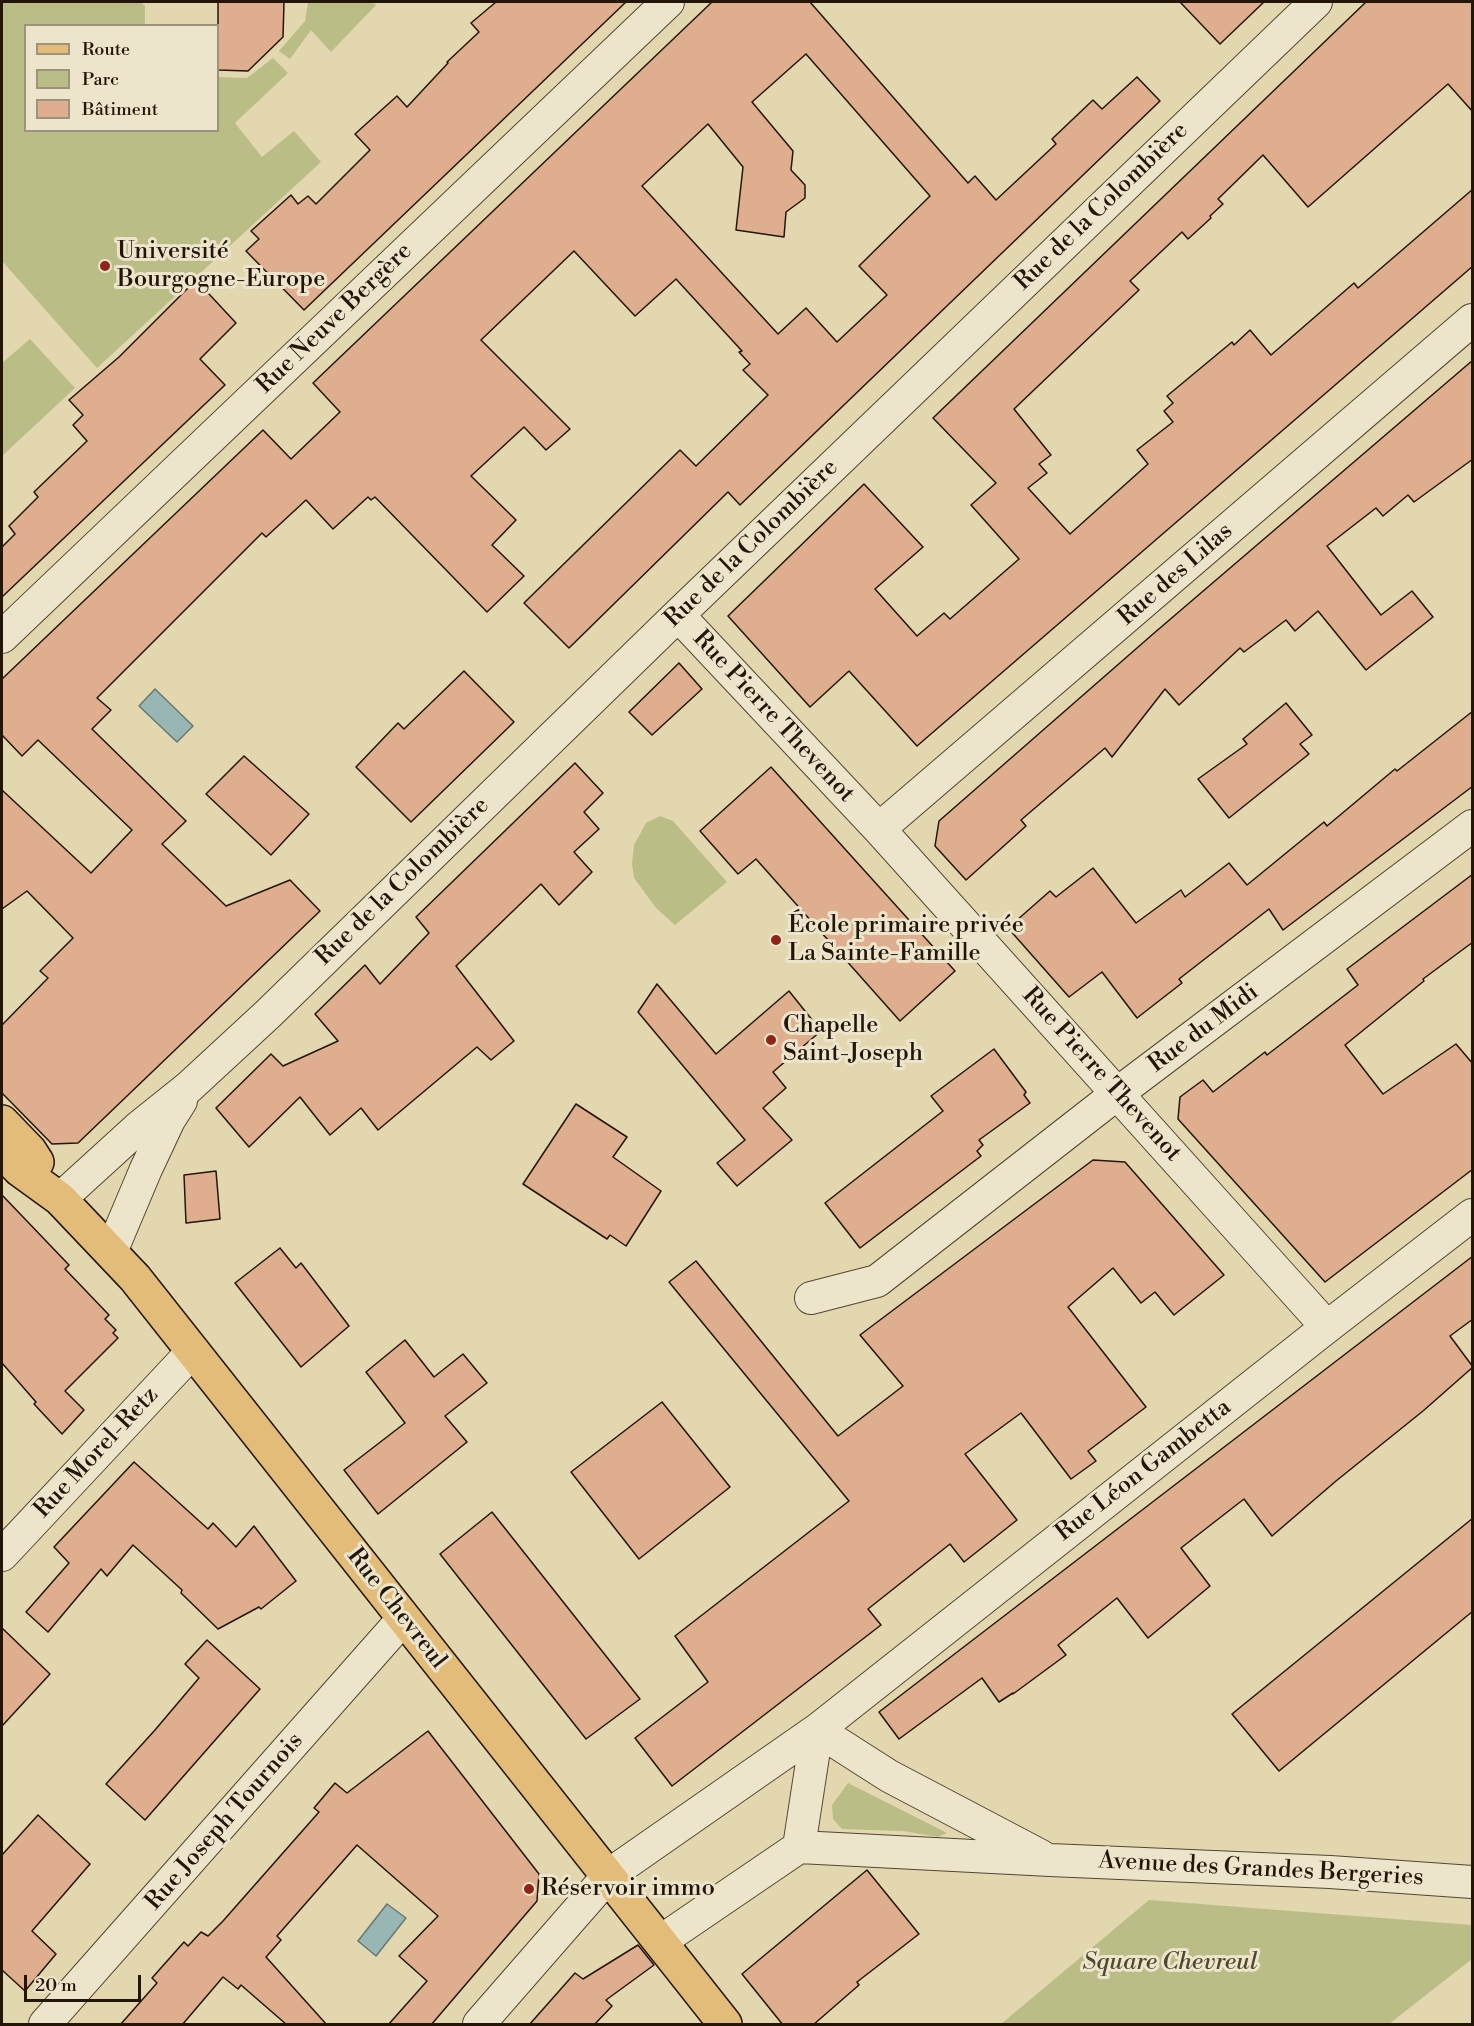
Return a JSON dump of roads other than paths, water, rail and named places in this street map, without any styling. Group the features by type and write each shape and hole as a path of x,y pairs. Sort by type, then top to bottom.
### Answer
{"main road":[{"name":"Rue Chevreul","path":"2,1122 30,1151 60,1199"},
{"name":"Rue Chevreul","path":"2,1151 20,1170 60,1199 135,1278 609,1875 725,2025"}],"street":[{"name":"Rue Neuve Bergère","path":"2,637 669,2"},
{"name":"Rue de la Colombière","path":"60,1199 139,1127 189,1087 276,1005 1316,2"},
{"name":"Rue des Lilas","path":"879,830 1473,320"},
{"name":"Rue Pierre Thevenot","path":"678,615 879,830 1328,1327"},
{"name":"Rue du Midi","path":"811,1298 877,1281 1118,1093 1473,826"},
{"name":"Rue de la Colombière","path":"111,1252 169,1120 189,1087"},
{"name":"Rue Léon Gambetta","path":"479,2025 609,1875 817,1730 1473,1215"},
{"name":"Rue Morel-Retz","path":"2,1555 193,1351"},
{"name":"Rue Joseph Tournois","path":"45,2025 404,1619"},
{"path":"661,1941 799,1847 817,1730"},
{"name":"Avenue des Grandes Bergeries","path":"817,1730 889,1776 1050,1860"},
{"name":"Avenue des Grandes Bergeries","path":"799,1847 1330,1872 1473,1882"}],"water":[{"path":"155,689 193,726 177,742 139,706"},
{"path":"387,1904 406,1918 376,1956 358,1941"}],"place":[{"name":"Université Bourgogne-Europe","path":"105,266"},
{"name":"École primaire privée La Sainte-Famille","path":"776,940"},
{"name":"Chapelle Saint-Joseph","path":"771,1040"},
{"name":"Réservoir immo","path":"529,1889"}],"park label":[{"name":"Square Chevreul","path":"1170,1963"}]}
